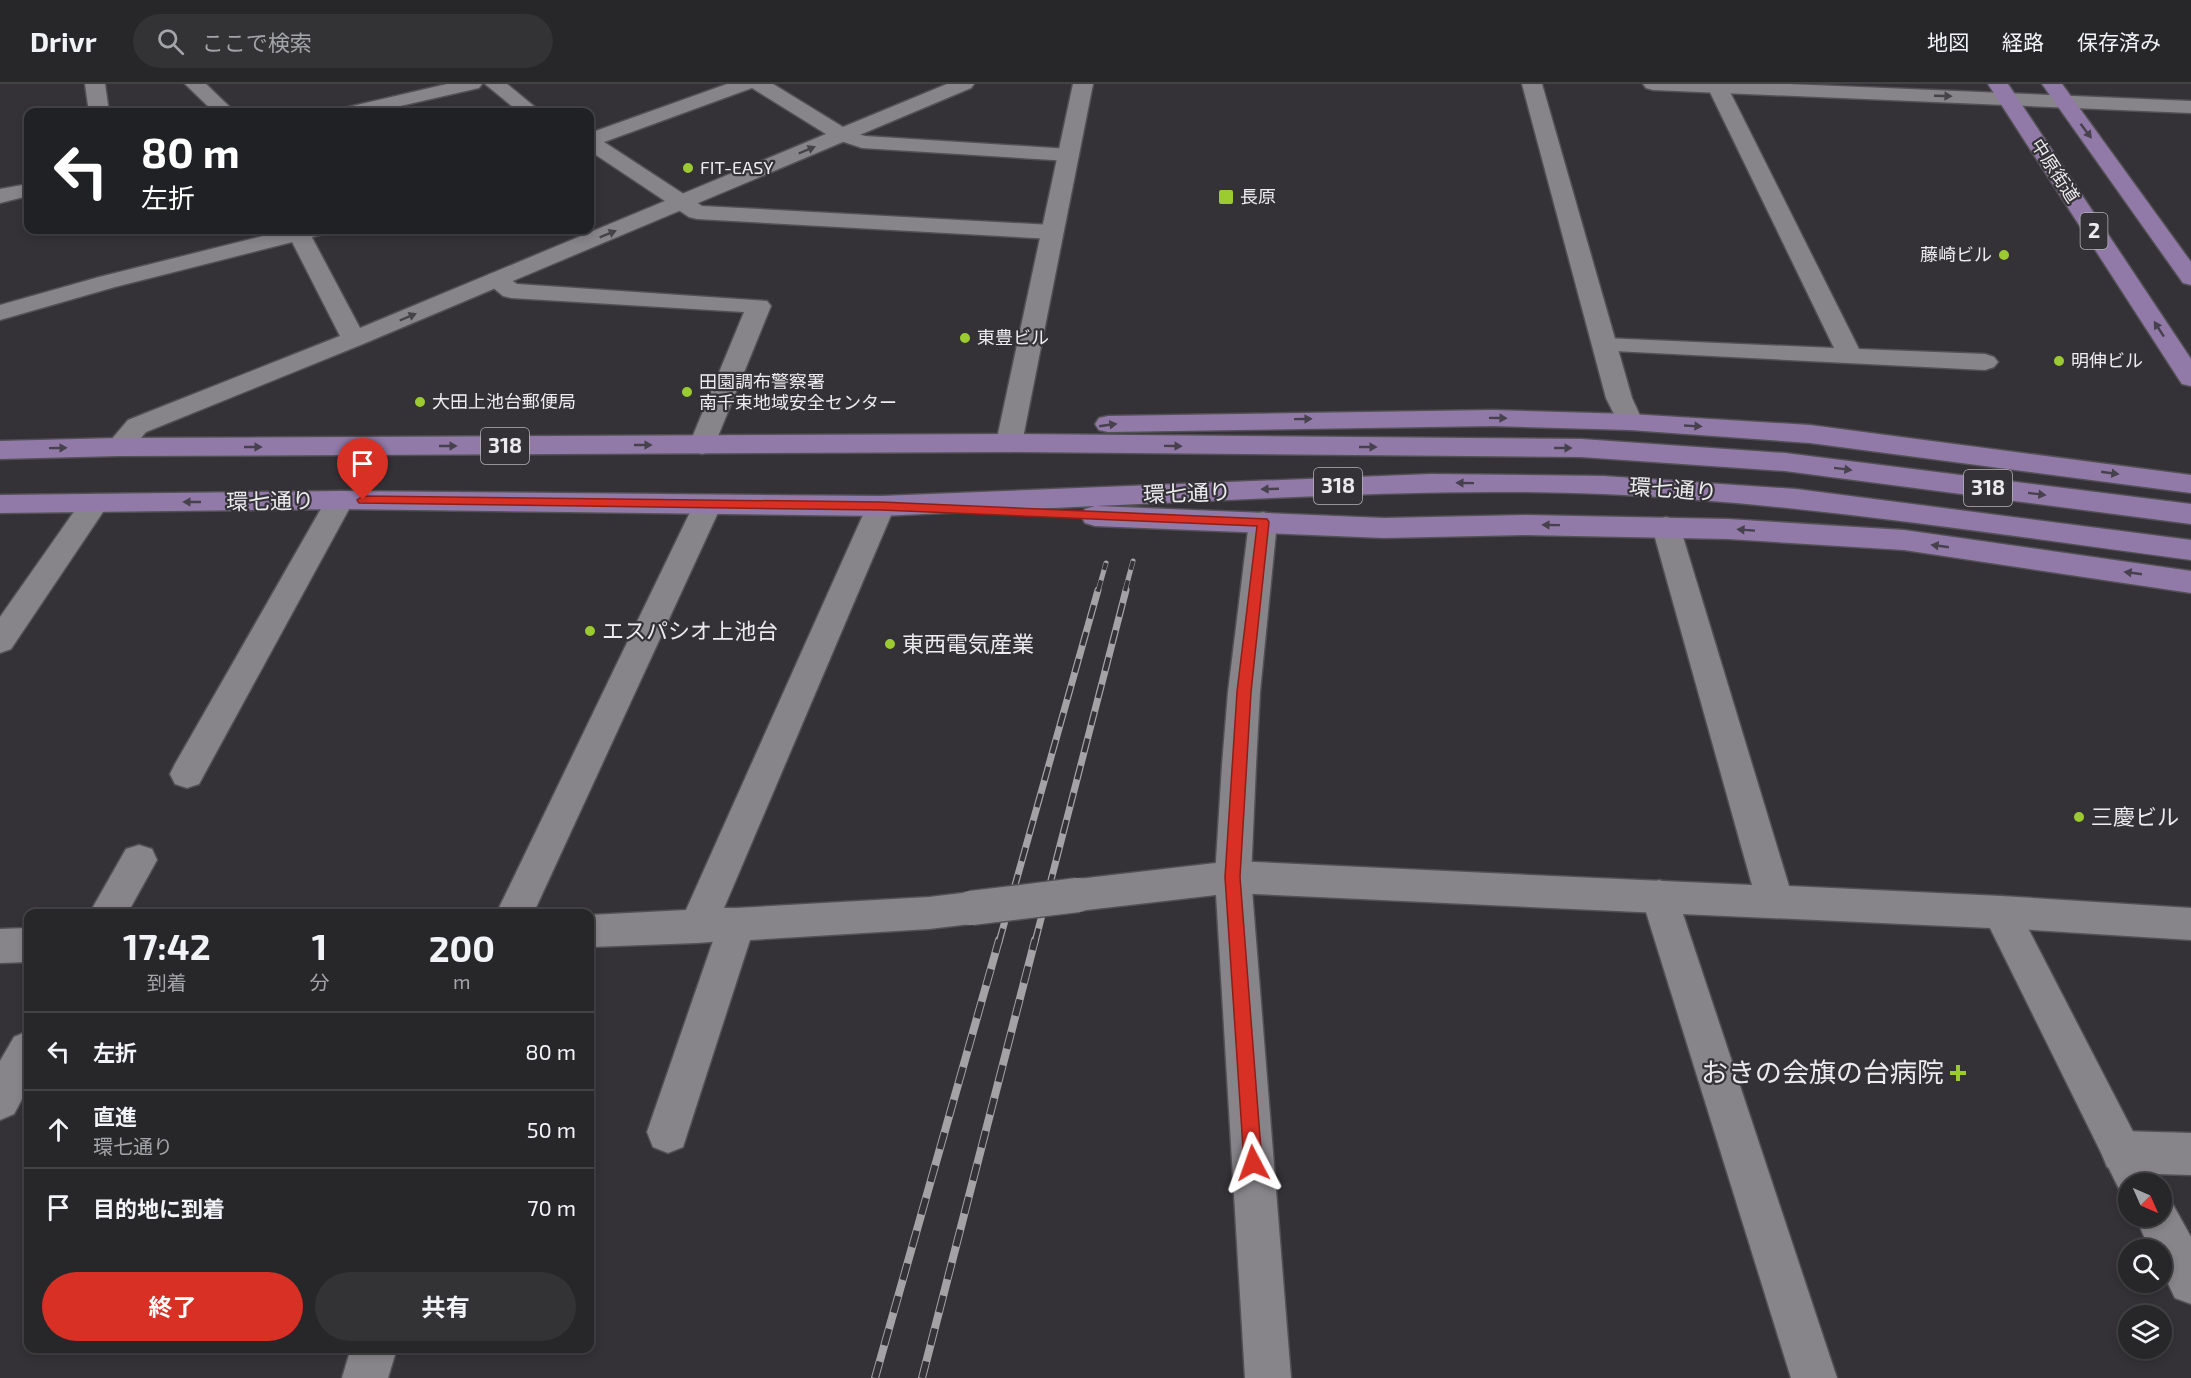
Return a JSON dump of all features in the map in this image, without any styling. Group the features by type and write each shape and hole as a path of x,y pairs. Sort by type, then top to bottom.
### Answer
{"main road":[{"name":"中原街道","path":"2002,91 2191,378"},
{"name":"2","path":"2058,92 2191,278"},
{"path":"1009,443 1111,423 1481,418 1630,422 1810,434 2191,484"},
{"name":"環七通り","path":"0,450 118,447 1009,443 1581,448 1785,462 2191,514"},
{"name":"環七通り","path":"0,504 340,500 881,506 1431,483 1604,484 1796,498 2191,550"},
{"path":"881,506 1384,528 1525,525 1728,529 1904,540 2191,582"}],"street":[{"path":"95,84 98,108"},
{"path":"195,84 221,108"},
{"path":"366,108 447,86 472,84"},
{"path":"495,84 526,108"},
{"path":"594,140 744,84"},
{"path":"759,84 842,135 862,142 1069,155"},
{"path":"118,447 137,426 354,339 964,84"},
{"path":"1009,443 1083,84"},
{"path":"1532,84 1619,398 1630,422"},
{"path":"1653,84 2058,92 2191,106"},
{"path":"1717,86 1851,357"},
{"path":"594,144 697,212 1052,231"},
{"path":"0,196 24,191"},
{"path":"0,314 107,282 291,234"},
{"path":"303,234 354,339"},
{"path":"496,280 511,291 759,306 702,445"},
{"path":"1604,345 1985,362"},
{"path":"187,774 340,500"},
{"path":"0,641 95,503"},
{"path":"516,909 708,504"},
{"path":"697,927 881,506"},
{"path":"1263,522 1244,692 1233,877 1268,1378"},
{"path":"1666,527 1775,901"},
{"path":"110,909 139,860"},
{"path":"594,931 929,913 1233,877 2001,912 2191,924"},
{"path":"1659,896 1814,1378"},
{"path":"2001,912 2131,1168 2191,1154"},
{"path":"668,1132 736,924"},
{"path":"0,946 24,945"},
{"path":"0,1100 24,1057"},
{"path":"2162,1227 2191,1282"},
{"path":"365,1378 372,1353"}],"railway":[{"path":"1125,591 1133,561"},
{"path":"1098,591 1106,563"},
{"path":"999,942 1098,590"},
{"path":"1035,942 1126,590"},
{"path":"875,1378 999,940"},
{"path":"922,1378 1035,940"}],"place":[{"name":"FIT-EASY","path":"688,168"},
{"name":"長原","path":"1226,197"},
{"name":"藤崎ビル","path":"2004,255"},
{"name":"東豊ビル","path":"965,338"},
{"name":"明伸ビル","path":"2059,361"},
{"name":"田園調布警察署 南千束地域安全センター","path":"687,392"},
{"name":"大田上池台郵便局","path":"420,402"},
{"name":"エスパシオ上池台","path":"590,631"},
{"name":"東西電気産業","path":"890,644"},
{"name":"三慶ビル","path":"2079,817"},
{"name":"おきの会旗の台病院","path":"1958,1073"}],"route":[{"path":"363,500 881,506 1263,522 1244,692 1233,877 1253,1163"}]}
